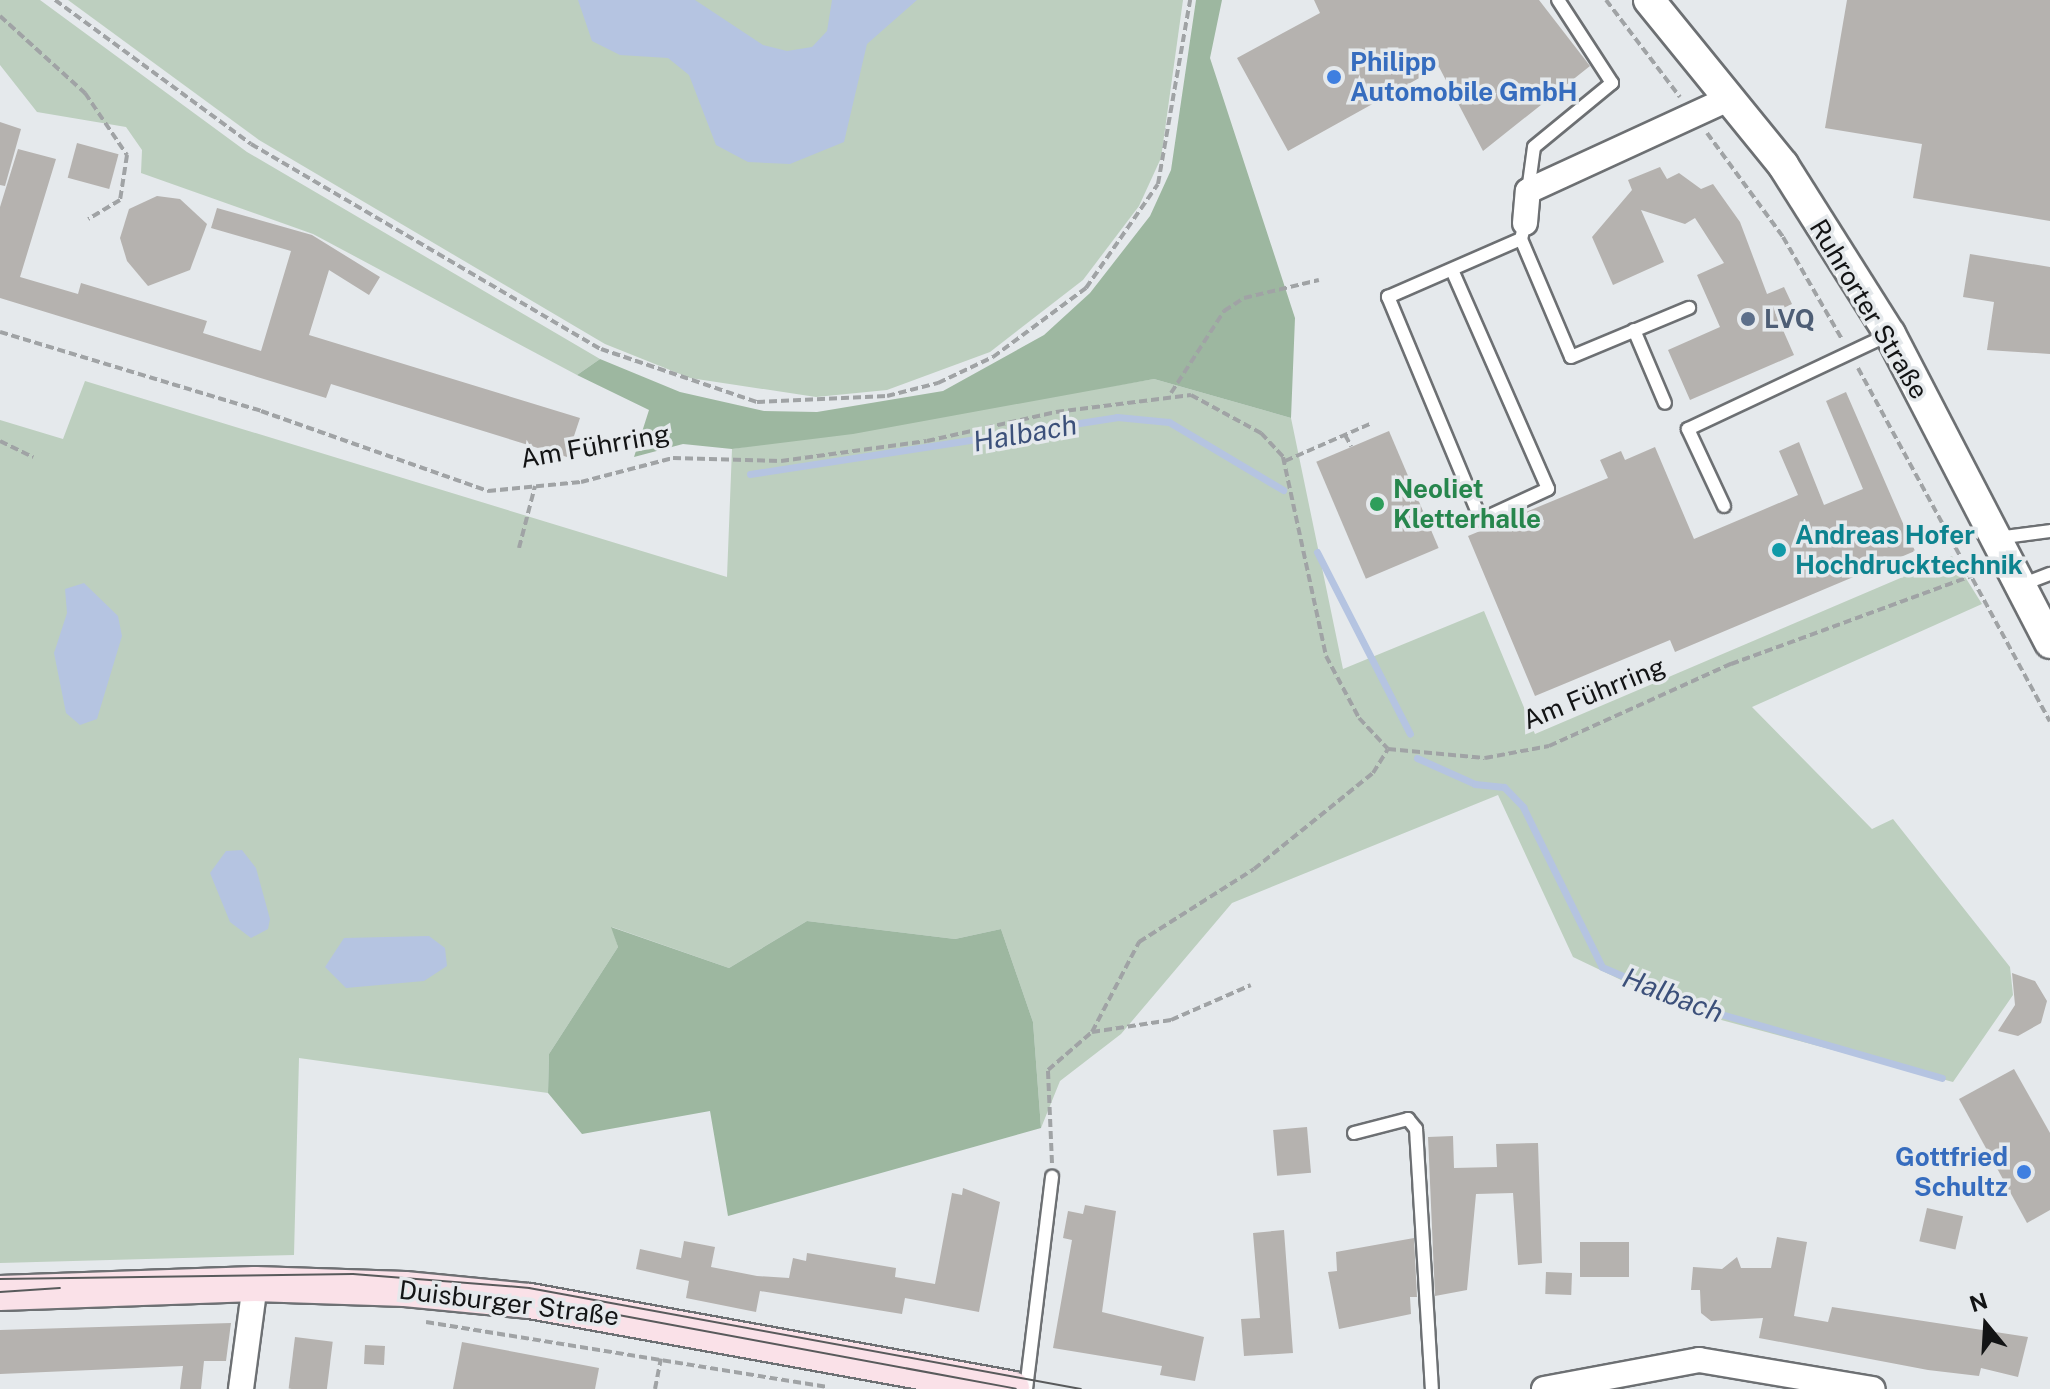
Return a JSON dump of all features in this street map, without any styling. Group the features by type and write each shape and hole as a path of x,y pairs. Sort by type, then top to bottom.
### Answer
{"main road":[{"name":"Duisburger Straße","path":"0,1293 255,1284 530,1301 919,1380 1012,1389"}],"street":[{"name":"Ruhrorter Straße","path":"1649,0 1783,165 1890,334 2050,643"},
{"path":"1523,231 1528,191 1730,98"},
{"path":"241,1389 255,1284"},
{"path":"1544,1389 1699,1360 1873,1389"}],"lane":[{"path":"1528,191 1534,147 1612,83 1558,0"},
{"path":"1452,270 1548,489 1481,520 1388,297 1452,270 1523,231 1571,357 1689,308"},
{"path":"1634,330 1665,403"},
{"path":"1724,506 1688,429 1890,334"},
{"path":"2009,562 2050,531"},
{"path":"2009,562 2050,574"},
{"path":"1354,1133 1408,1119 1416,1129 1432,1389"},
{"path":"1026,1389 1052,1177"}],"path":[{"path":"55,0 251,144 601,349 757,402 816,402 938,383 993,357 1086,288 1158,184 1190,0"},
{"path":"0,16 85,93 127,155 120,200 88,219"},
{"path":"1052,1177 1044,1082 1062,1054 1092,1032 1139,942 1254,869 1373,773 1388,749 1359,718 1326,656 1285,461 1242,421 1171,393 1224,311 1244,298 1319,280"},
{"name":"Am Führring","path":"0,332 261,411 488,491 535,486 673,458 781,461 927,441 1171,393"},
{"path":"1285,461 1372,423"},
{"path":"1345,435 1351,446"},
{"path":"0,441 33,457"},
{"path":"519,548 535,486"},
{"name":"Am Führring","path":"1388,749 1485,758 1549,746 1731,664 2009,562"},
{"path":"1092,1032 1171,1020 1251,985"},
{"path":"418,1321 841,1389"},
{"path":"655,1389 661,1359"}],"green space":[{"path":"0,0 40,0 247,152 600,359 577,375 313,234 141,173 142,150 126,127 37,112 0,65"},
{"path":"68,0 1183,0 1161,158 1139,206 1083,280 990,352 887,390 816,397 690,378 605,344 259,140"},
{"path":"1196,0 1222,0 1210,58 1295,318 1291,418 1154,379 853,434 732,449 683,444 634,457 649,410 577,375 600,359 680,392 764,411 817,412 943,391 1044,335 1090,293 1150,216 1171,170"},
{"path":"1154,379 1291,418 1343,669 1484,611 1535,734 1952,556 1982,604 1752,707 1872,829 1893,819 2010,967 2013,995 1953,1082 1684,1010 1573,957 1498,795 1232,903 1121,1034 1060,1081 1041,1128 1033,1022 1001,929 955,939 807,921 729,968 612,927 618,947 549,1054 548,1093 299,1058 294,1255 0,1263 0,420 63,439 85,381 727,577 732,449"},
{"path":"807,921 955,939 1001,929 1033,1022 1041,1128 728,1216 710,1111 582,1134 548,1093 549,1054 618,947 611,927 729,968"}],"water":[{"path":"578,0 695,0 763,45 787,51 812,47 827,31 832,0 917,0 867,44 844,142 790,164 748,162 716,145 689,75 668,58 620,55 592,41"},
{"path":"84,583 118,616 122,636 97,719 80,725 66,713 54,653 67,613 65,589"},
{"path":"242,850 256,868 270,919 268,929 251,938 230,922 210,873 226,851"},
{"path":"429,936 445,948 447,966 424,981 346,988 325,967 344,938"}],"building":[{"name":"Philipp Automobile GmbH","path":"1314,0 1539,0 1590,66 1483,151 1439,67 1288,151 1237,58 1320,13"},
{"path":"1847,0 2050,0 2050,221 1913,198 1922,144 1825,128"},
{"path":"0,122 21,129 5,186 0,185"},
{"path":"77,143 119,154 109,189 68,178"},
{"path":"18,149 56,159 20,277 78,294 81,283 207,321 203,333 261,351 291,251 211,228 217,208 312,235 380,277 369,295 329,270 309,335 580,418 567,457 331,384 326,398 0,298 0,207"},
{"path":"1660,167 1667,179 1679,173 1701,189 1713,184 1740,222 1767,294 1784,287 1792,304 1775,312 1794,355 1690,400 1668,350 1720,327 1697,275 1724,263 1695,218 1685,224 1641,210 1664,262 1613,285 1592,237 1632,190 1628,180"},
{"path":"157,196 180,199 207,224 190,270 148,286 127,261 120,238 129,209"},
{"path":"1970,254 2050,267 2050,354 1987,350 1994,302 1963,297"},
{"path":"1846,392 1915,551 1675,652 1670,640 1535,696 1468,536 1608,478 1600,460 1621,451 1625,460 1655,447 1694,539 1798,495 1779,451 1799,442 1824,505 1863,489 1826,401"},
{"name":"Neoliet Kletterhalle","path":"1389,431 1439,548 1366,579 1316,462"},
{"path":"2012,973 2035,981 2047,1001 2041,1023 2018,1036 1998,1031 2015,1005"},
{"name":"Gottfried Schultz","path":"2014,1069 2050,1133 2050,1210 2027,1223 1959,1099"},
{"path":"1307,1127 1311,1173 1277,1176 1273,1130"},
{"path":"1453,1136 1454,1168 1497,1167 1496,1144 1538,1143 1542,1263 1518,1265 1513,1193 1476,1194 1467,1290 1435,1296 1428,1137"},
{"path":"963,1188 1000,1202 979,1312 905,1298 902,1314 760,1291 756,1312 686,1298 689,1281 636,1269 640,1249 681,1258 684,1241 715,1247 711,1267 757,1276 789,1278 793,1258 806,1261 807,1253 896,1268 895,1277 935,1284 952,1193 962,1195"},
{"path":"1085,1205 1116,1211 1102,1312 1204,1337 1195,1381 1160,1375 1162,1366 1053,1348 1072,1240 1063,1238 1068,1211 1083,1214"},
{"path":"1927,1208 1963,1216 1955,1249 1919,1241"},
{"path":"1284,1230 1293,1353 1244,1356 1241,1319 1260,1318 1253,1233"},
{"path":"1777,1237 1807,1242 1794,1316 1828,1322 1832,1307 2028,1337 2018,1377 1981,1368 1979,1376 1928,1370 1759,1338 1763,1318 1711,1321 1701,1313 1700,1290 1691,1290 1693,1267 1722,1269 1737,1257 1741,1268 1771,1268"},
{"path":"1414,1238 1417,1297 1410,1297 1411,1314 1339,1329 1328,1272 1337,1271 1336,1252"},
{"path":"1580,1242 1629,1242 1629,1277 1580,1277"},
{"path":"1546,1272 1572,1273 1571,1295 1545,1294"},
{"path":"231,1323 226,1361 204,1361 201,1389 180,1389 183,1366 0,1374 0,1330"},
{"path":"295,1337 333,1342 327,1389 289,1389"},
{"path":"462,1342 599,1368 595,1389 453,1389"},
{"path":"365,1345 385,1346 384,1365 364,1364"}],"waterway":[{"name":"Halbach","path":"750,474 1117,417 1169,422 1283,490"},
{"name":"Halbach","path":"1317,552 1410,734"},
{"name":"Halbach","path":"1417,758 1475,784 1504,787 1523,807 1602,967 1693,1006 1942,1078"}],"tram line":[{"path":"0,1279 353,1274 529,1288 1081,1389"},
{"path":"0,1292 60,1288"},
{"path":"586,1309 1016,1389"}],"place":[{"name":"Philipp Automobile GmbH","path":"1334,77"},
{"name":"LVQ","path":"1748,319"},
{"name":"Neoliet Kletterhalle","path":"1377,504"},
{"name":"Andreas Hofer Hochdrucktechnik","path":"1779,550"},
{"name":"Gottfried Schultz","path":"2024,1172"}]}
